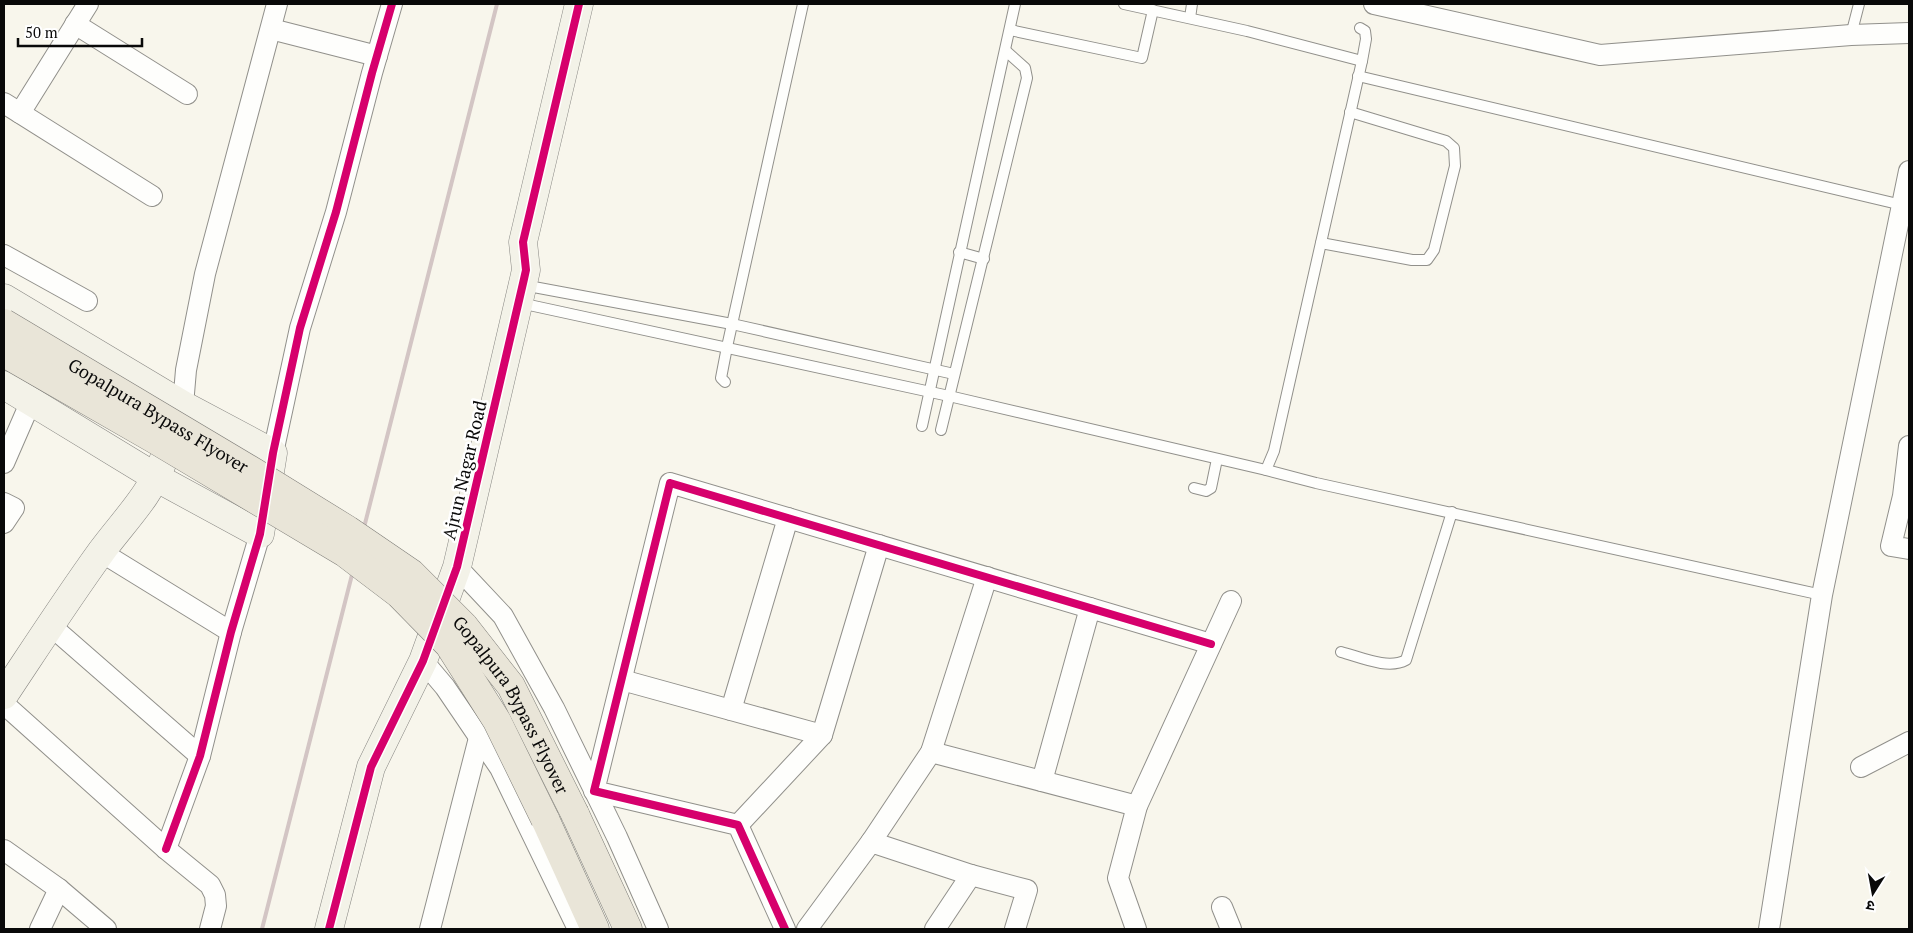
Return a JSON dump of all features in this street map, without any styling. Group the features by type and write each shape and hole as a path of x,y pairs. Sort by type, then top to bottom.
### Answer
{"main road":[{"name":"Gopalpura Bypass Flyover","path":"4,324 348,530 411,573 464,626 511,686 575,814 628,929"},
{"name":"Gopalpura Bypass Flyover","path":"4,353 154,439 345,553 399,594 449,644 498,721 595,929"}],"street":[{"path":"88,4 12,108 152,196"},
{"path":"4,695 101,552 157,478 183,405 186,370 205,274 277,4"},
{"path":"166,849 200,756 231,632 260,534 273,453 300,328 336,212 392,4"},
{"name":"Ajrun Nagar Road","path":"522,286 523,242 579,4"},
{"name":"Ajrun Nagar Road","path":"329,929 371,767 423,661 457,567 522,286 539,245 599,4"},
{"path":"1374,4 1600,55 1851,34 1909,33"},
{"path":"75,24 187,94"},
{"path":"271,29 377,56"},
{"path":"1769,929 1822,595 1909,171"},
{"path":"4,255 87,301"},
{"path":"4,298 183,405 273,453"},
{"path":"4,385 157,478 260,534"},
{"path":"4,463 31,401"},
{"path":"1909,446 1903,496 1891,546 1909,549"},
{"path":"594,790 670,483 1211,644"},
{"path":"4,503 14,508 4,523"},
{"path":"731,710 788,518"},
{"path":"738,825 822,735 879,546"},
{"path":"101,552 231,632"},
{"path":"457,567 503,616 554,708 658,929"},
{"path":"807,929 871,842 931,752 986,578"},
{"path":"1136,929 1118,878 1137,806 1231,601"},
{"path":"1042,781 1090,608"},
{"path":"51,626 200,756"},
{"path":"423,661 445,688 500,768 578,929"},
{"path":"622,680 822,735"},
{"path":"4,704 166,849 210,885 215,895 216,906 210,929"},
{"path":"430,929 479,738"},
{"path":"1861,767 1909,742"},
{"path":"931,752 1137,806"},
{"path":"594,790 738,825"},
{"path":"738,825 785,929"},
{"path":"871,842 970,875 1027,890 1015,929"},
{"path":"4,850 59,889 106,929"},
{"path":"935,929 970,875"},
{"path":"40,929 59,889"},
{"path":"1222,908 1231,929"}],"lane":[{"path":"725,382 722,378 727,347 803,4"},
{"path":"922,426 959,252 1016,4"},
{"path":"1124,4 1247,31 1362,62"},
{"path":"1190,18 1192,4"},
{"path":"1851,34 1859,4"},
{"path":"1010,30 1142,58 1153,10"},
{"path":"1266,470 1274,451 1362,62 1366,39 1364,31 1360,28"},
{"path":"941,430 1027,78 1025,68 1006,51"},
{"path":"1358,76 1902,205"},
{"path":"1321,243 1412,260 1427,260 1434,250 1455,166 1454,148 1446,141 1350,112"},
{"path":"959,252 984,258"},
{"path":"522,286 732,324 954,374"},
{"path":"522,286 727,347 949,396 1316,483 1822,595"},
{"path":"1194,488 1206,491 1211,488 1217,458"},
{"path":"1341,652 1389,664 1399,664 1406,660 1452,512"}],"railway":[{"path":"262,929 497,4"}],"cycle path":[{"path":"166,849 200,756 231,632 260,534 273,453 300,328 336,212 392,4"},
{"path":"329,929 371,767 423,661 457,567 526,270 523,242 579,4"},
{"path":"785,929 738,825 594,791 670,483 1211,644"}]}
